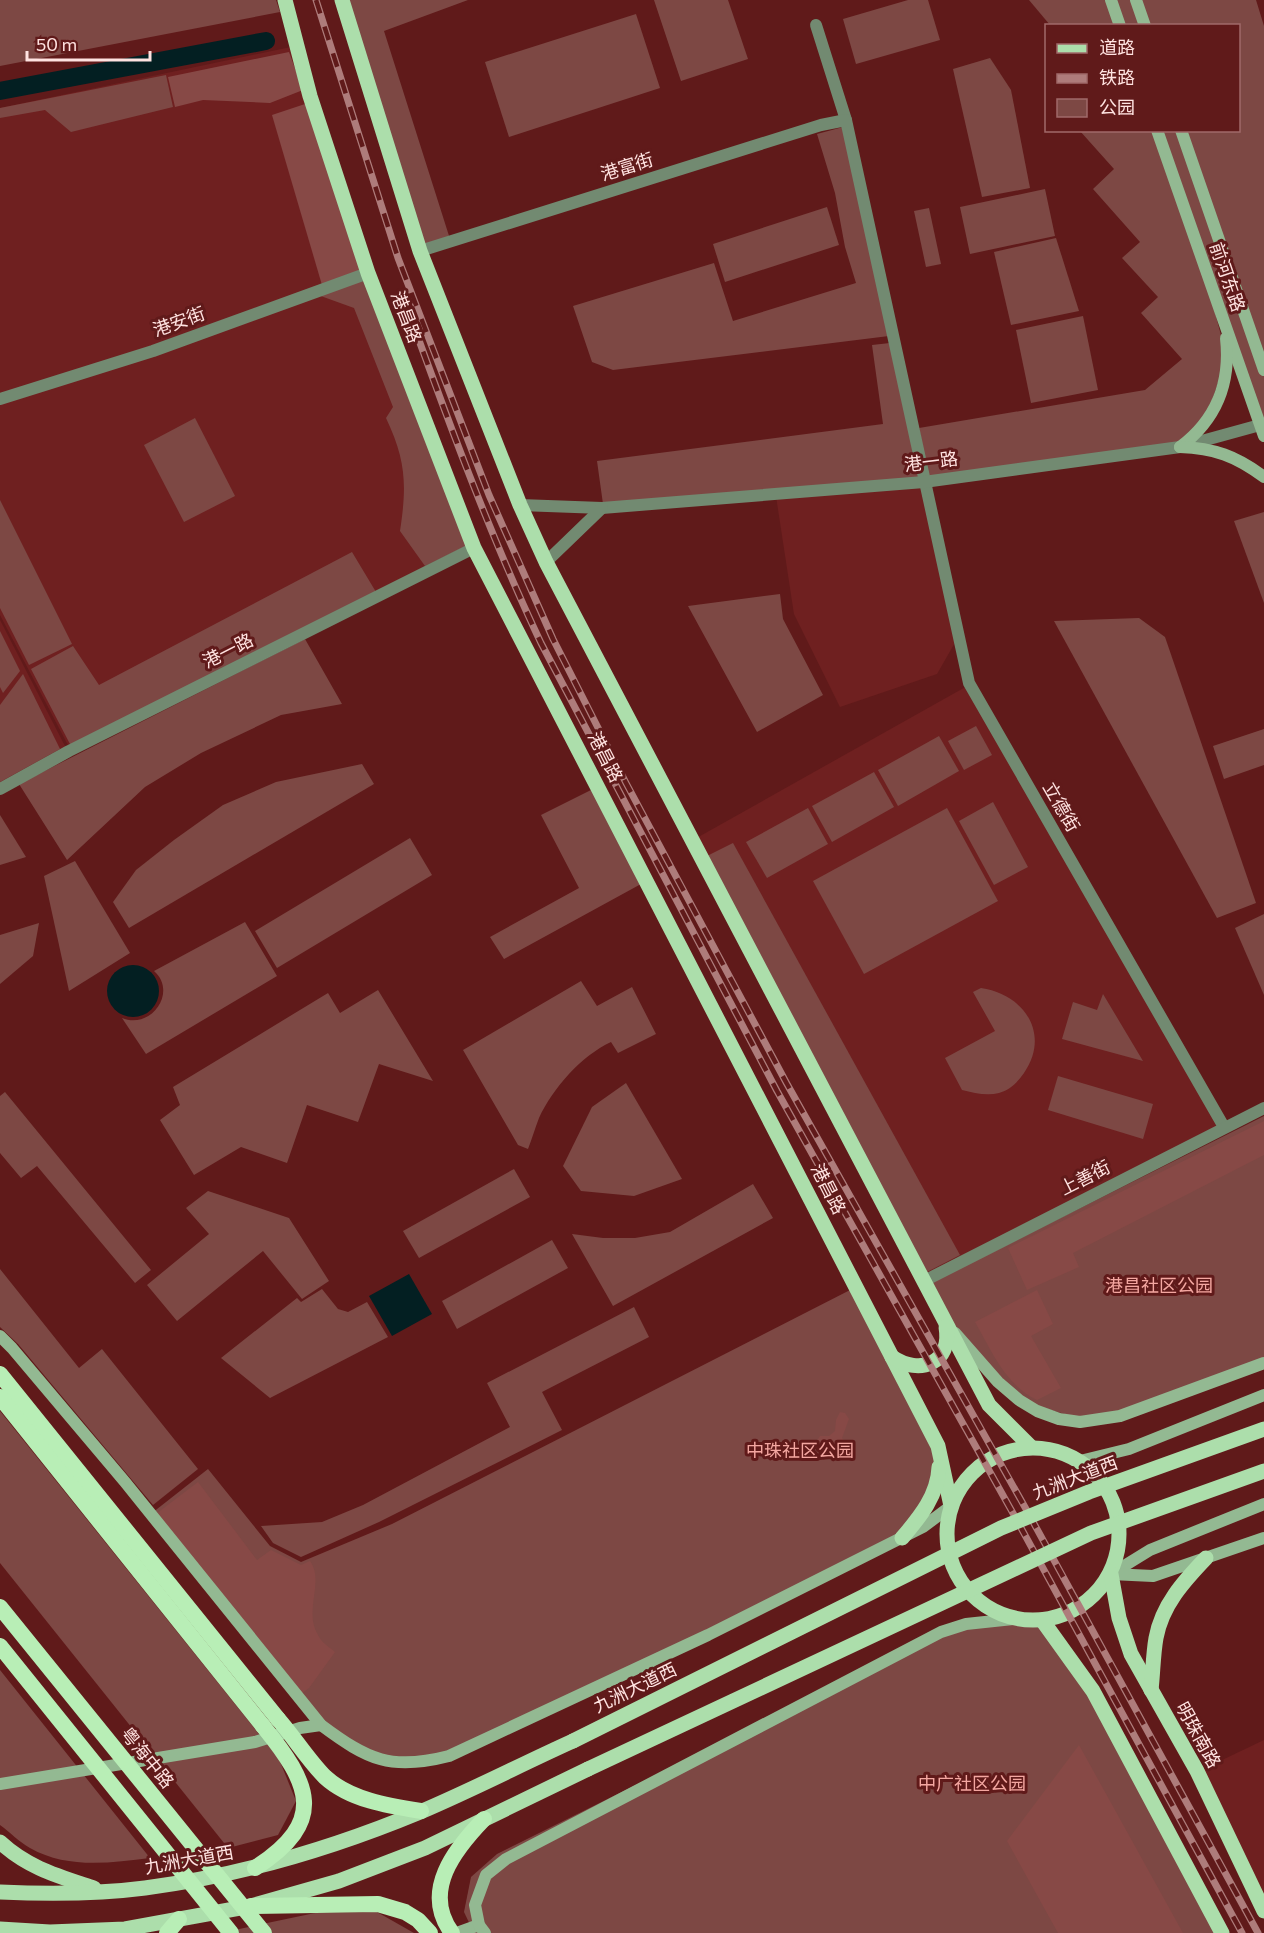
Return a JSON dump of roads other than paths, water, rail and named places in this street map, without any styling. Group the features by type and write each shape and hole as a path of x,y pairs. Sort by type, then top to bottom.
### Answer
{"highway":[{"path":"0,1374 271,1722 304,1792 303,1815 288,1842 255,1868"},
{"path":"0,1397 271,1722 326,1777 344,1790 379,1803 421,1811"},
{"name":"粤海中路","path":"0,1607 264,1933"},
{"path":"0,1647 231,1933"},
{"path":"452,1933 441,1912 440,1890 453,1856 463,1840 484,1819"},
{"path":"251,1906 378,1904 405,1912 418,1920 430,1933"},
{"path":"167,1933 179,1919"}],"main road":[{"name":"港昌路","path":"285,0 310,96 368,273 474,548 938,1446 951,1506"},
{"name":"港昌路","path":"342,0 420,251 520,505 546,562 989,1405 1031,1447"},
{"path":"1111,0 1119,24"},
{"path":"1136,0 1144,24"},
{"name":"前河东路","path":"1158,132 1262,430"},
{"name":"前河东路","path":"1182,132 1264,370"},
{"path":"1180,447 1197,435 1221,394 1227,366 1226,341 1218,303"},
{"path":"1180,447 1202,447 1224,453 1248,465 1264,477"},
{"path":"892,1357 904,1363 921,1366 935,1362 945,1348 947,1331 945,1321"},
{"path":"945,1321 998,1382 1019,1400 1037,1411 1059,1419 1080,1422 1120,1416 1264,1363"},
{"path":"0,1336 12,1347 125,1482 321,1725 349,1746 370,1756 397,1763 423,1763 449,1756 708,1635 923,1527 951,1506"},
{"path":"1080,1461 1129,1449 1264,1395"},
{"name":"九洲大道西","path":"0,1892 38,1894 144,1888 255,1868 347,1839 421,1811 573,1740 1001,1528 1089,1492 1264,1429"},
{"path":"902,1538 928,1504 935,1487 939,1470 938,1446"},
{"path":"457,1933 482,1929 475,1905 486,1875 506,1859 941,1632 966,1624 1013,1618 1042,1620 1070,1613 1094,1597 1111,1574 1119,1550 1120,1524 1113,1500 1100,1478 1080,1461 1057,1451 1031,1447 1006,1452 983,1463 965,1481 951,1506 946,1534 951,1562 960,1579 965,1588 986,1607 1013,1618"},
{"path":"0,1929 50,1932 125,1929 251,1906 339,1881 425,1848 1091,1533 1264,1471"},
{"path":"1111,1574 1150,1550 1264,1504"},
{"path":"1111,1574 1153,1576 1264,1538"},
{"path":"1151,1690 1156,1636 1169,1603 1181,1584 1206,1558"},
{"name":"明珠南路","path":"1111,1574 1119,1618 1131,1654 1197,1771 1264,1911"},
{"path":"1042,1620 1093,1691 1222,1933"},
{"path":"0,1784 255,1743 300,1728 321,1725"},
{"path":"0,1842 13,1854 32,1865 102,1890"}],"street":[{"path":"816,25 846,120 924,482"},
{"name":"港富街","path":"420,251 821,125 846,120"},
{"name":"港安街","path":"0,399 153,351 368,273"},
{"name":"港一路","path":"520,505 602,507 924,482 1180,447 1262,430"},
{"name":"立德街","path":"924,482 969,683 1224,1127"},
{"path":"546,562 602,507"},
{"name":"港一路","path":"0,789 80,746 474,548"},
{"name":"上善街","path":"924,1281 1264,1108"}],"water":[{"path":"133,965 143,967 151,973 157,981 159,991 157,1001 151,1009 143,1015 133,1017 123,1015 115,1009 109,1001 107,991 109,981 115,973 123,967"},
{"path":"409,1274 432,1314 392,1336 369,1296"}],"waterway":[{"path":"0,91 266,41"}],"railway":[{"path":"316,0 398,258 489,495 553,639 626,783 787,1084 1026,1509 1258,1933"},
{"path":"404,299 485,516 541,643 777,1091 1014,1515 1242,1933"}],"park label":[{"name":"港昌社区公园","path":"1159,1286"},
{"name":"中珠社区公园","path":"800,1451"},
{"name":"中广社区公园","path":"972,1784"}]}
